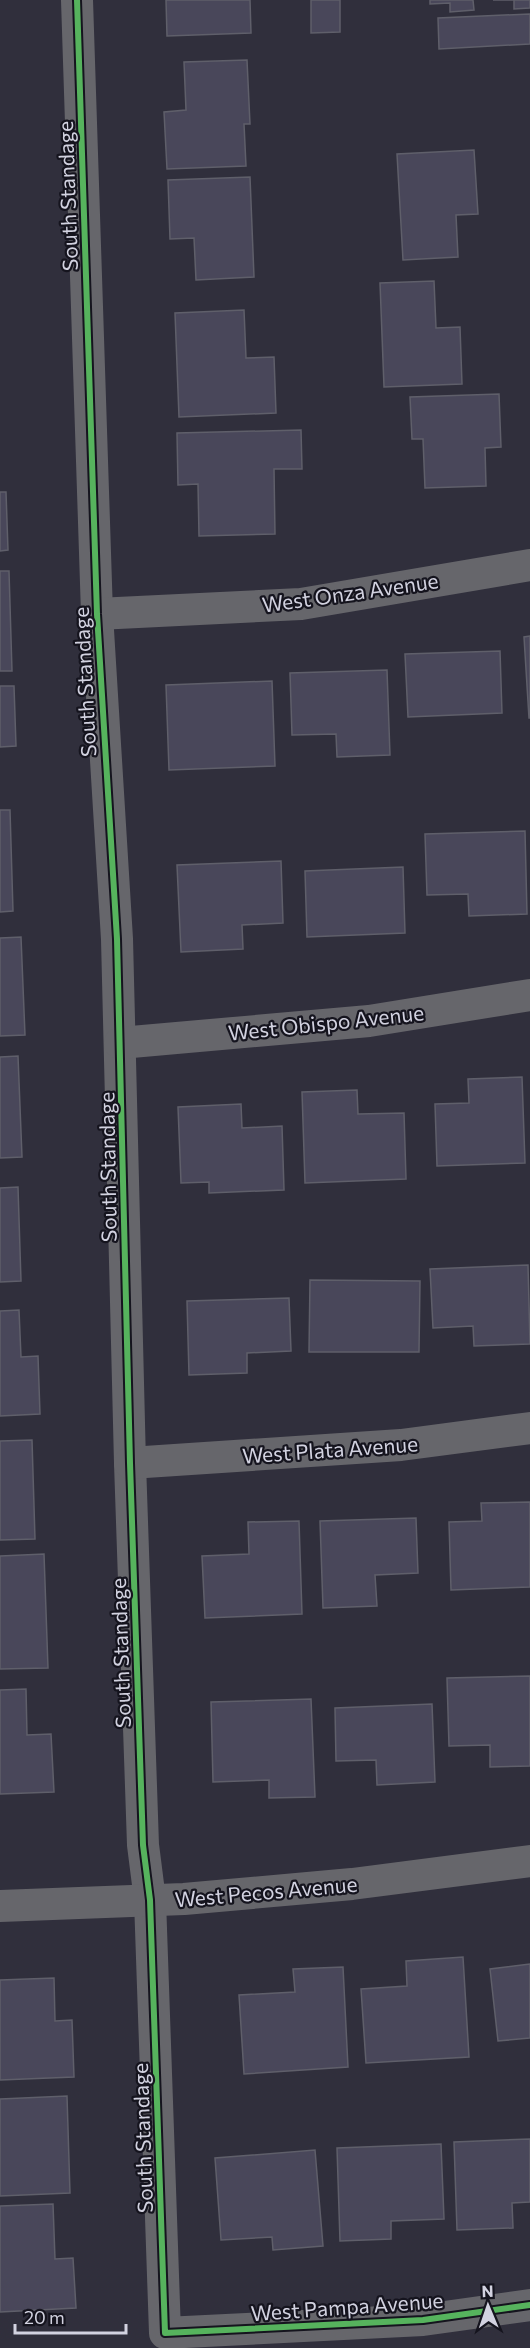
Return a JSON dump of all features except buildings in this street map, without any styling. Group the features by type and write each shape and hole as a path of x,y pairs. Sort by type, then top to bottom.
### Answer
{"street":[{"name":"South Standage","path":"77,0 96,614 117,939 130,1463 143,1845 150,1900 165,2333"},
{"name":"West Onza Avenue","path":"96,614 301,604 530,565"},
{"name":"West Obispo Avenue","path":"120,1043 369,1021 530,995"},
{"name":"West Plata Avenue","path":"130,1463 401,1445 530,1428"},
{"name":"West Pecos Avenue","path":"0,1906 150,1900 352,1884 530,1861"},
{"name":"West Pampa Avenue","path":"165,2333 423,2320 530,2305"}],"cycle path":[{"path":"77,0 97,614 117,939 130,1463 143,1845 150,1900 165,2333 423,2320 530,2305"}]}
